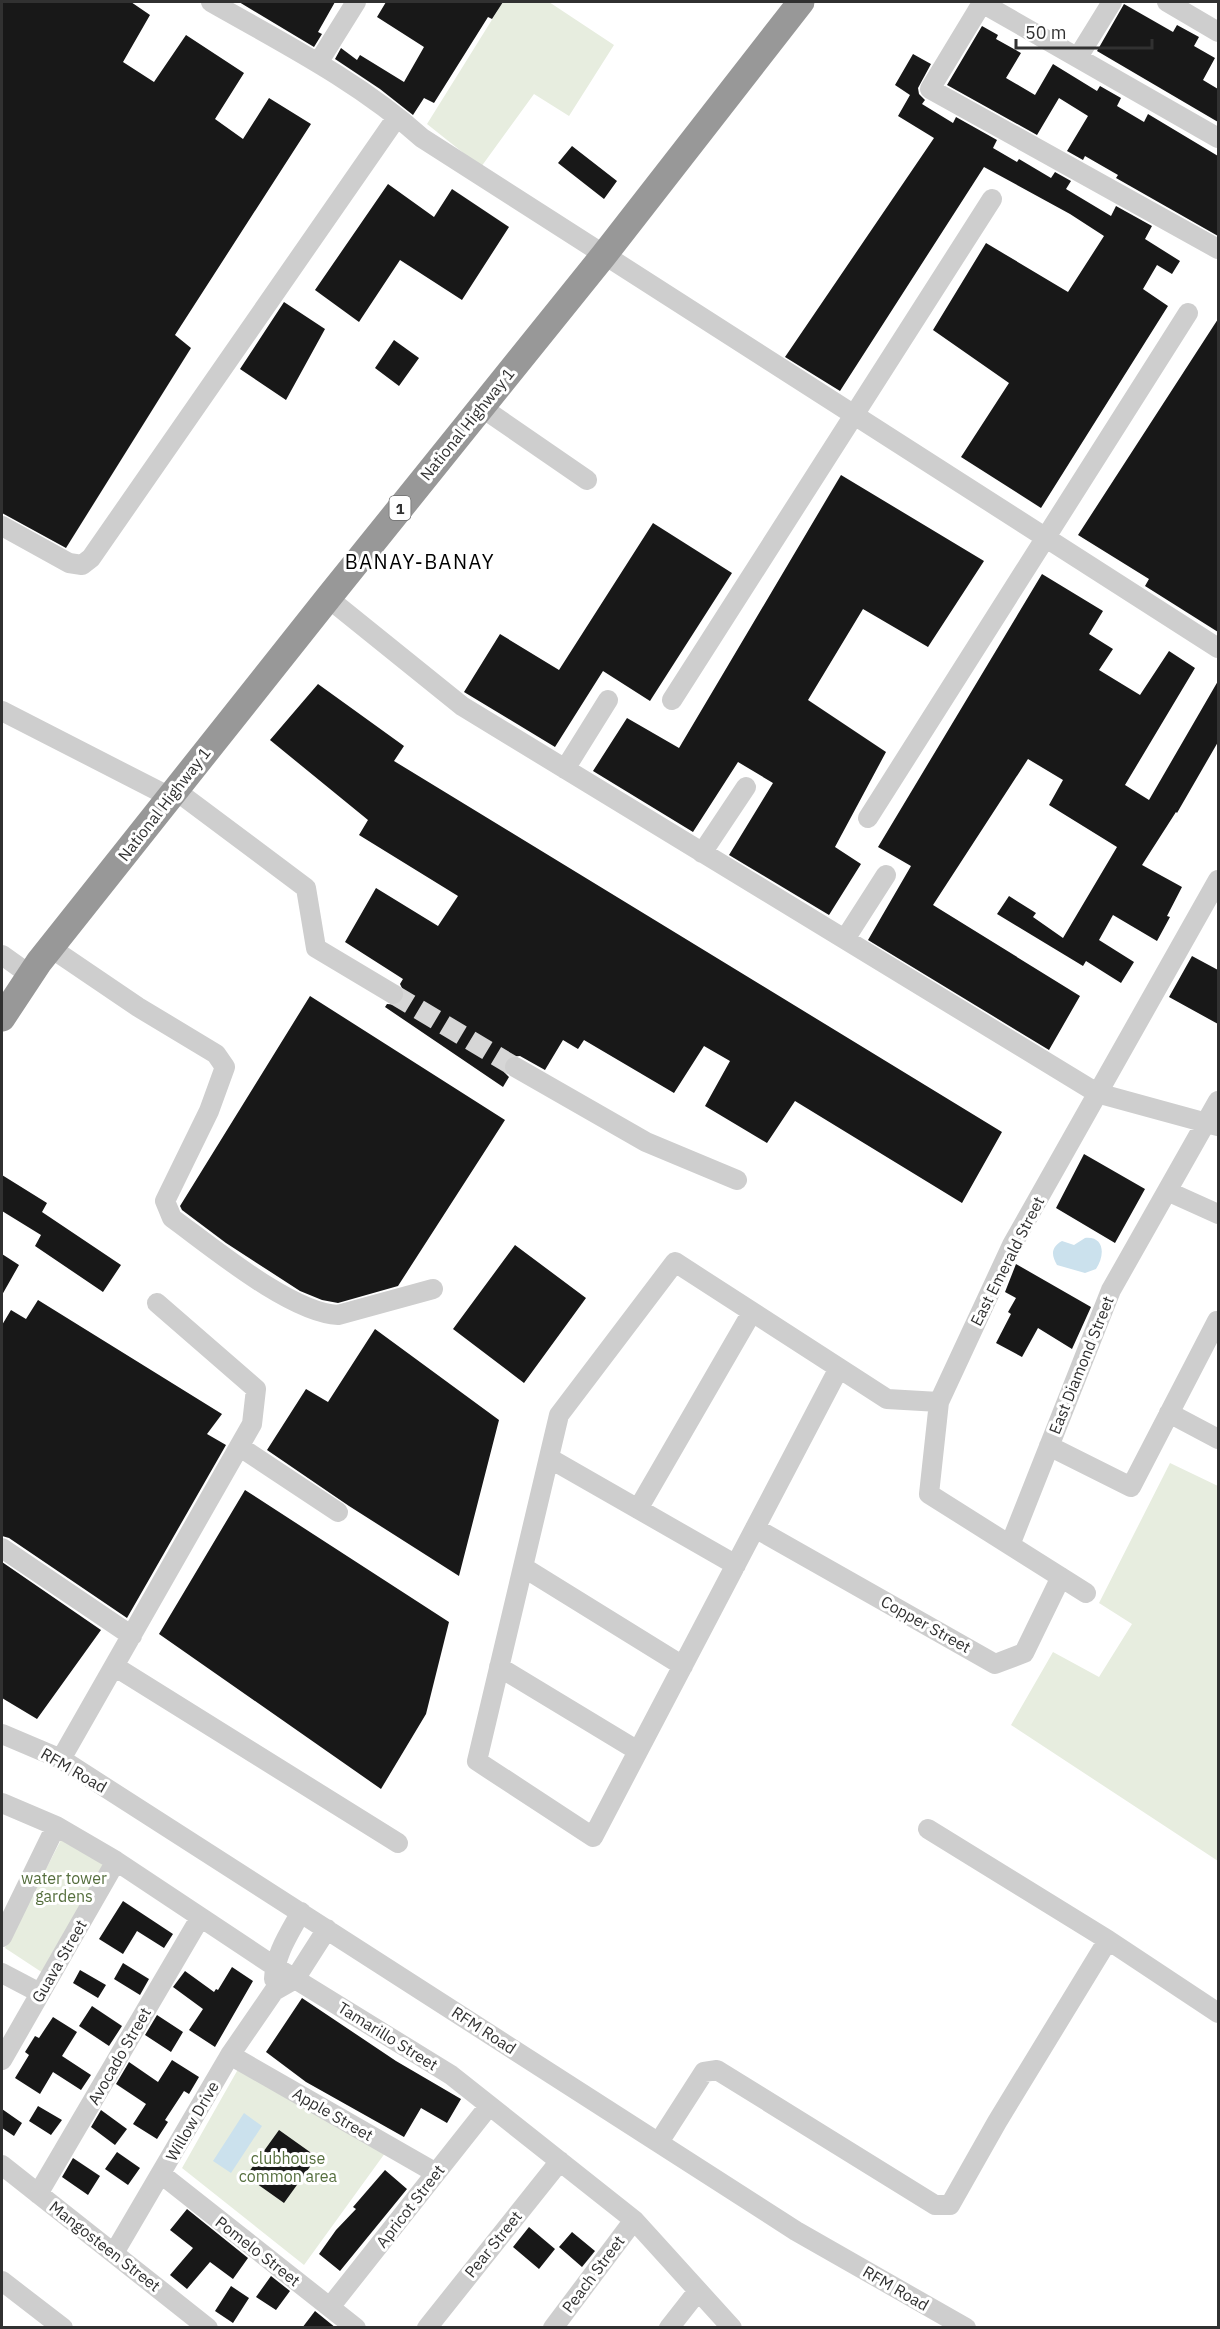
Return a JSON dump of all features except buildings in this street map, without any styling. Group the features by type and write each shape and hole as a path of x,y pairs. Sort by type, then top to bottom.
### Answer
{"highway":[{"name":"National Highway 1","path":"2,1018 30,975 172,793 604,255 801,2"}],"street":[{"path":"211,2 318,63 397,117 422,138 1218,648"},
{"path":"318,63 356,2"},
{"path":"1078,57 1112,2"},
{"path":"1167,2 1218,32"},
{"path":"1218,138 982,3 930,89 1218,249"},
{"path":"2,526 69,563 81,565 91,558 397,117"},
{"path":"672,700 992,199"},
{"path":"868,818 1188,312"},
{"path":"481,407 587,480"},
{"path":"328,598 462,706 1097,1093 1212,1124"},
{"path":"565,769 608,700"},
{"path":"2,711 172,793 306,888 316,948 393,994"},
{"path":"702,853 746,788"},
{"path":"845,939 886,875"},
{"name":"East Emerald Street","path":"1086,1593 929,1494 939,1402 1012,1245 1218,880"},
{"path":"51,948 138,1007 216,1054 225,1067 209,1111 165,1201 172,1218 276,1292 323,1315 338,1315 433,1289"},
{"path":"2,955 30,975"},
{"path":"515,1067 646,1142 738,1180"},
{"name":"East Diamond Street","path":"1010,1545 1111,1290 1167,1191 1212,1124 1218,1101"},
{"path":"1167,1191 1218,1214"},
{"path":"839,1368 593,1837 477,1761 559,1415 675,1262 887,1399 939,1402"},
{"path":"61,1759 252,1424 256,1389 157,1303"},
{"path":"638,1509 752,1312"},
{"path":"1049,1446 1131,1487 1218,1322"},
{"path":"1169,1413 1218,1439"},
{"path":"240,1447 338,1512"},
{"path":"549,1458 736,1565"},
{"name":"Copper Street","path":"755,1528 995,1664 1024,1653 1061,1577"},
{"path":"2,1548 132,1636"},
{"path":"523,1567 683,1666"},
{"path":"114,1666 398,1843"},
{"path":"499,1667 638,1751"},
{"name":"RFM Road","path":"2,1734 61,1759 796,2231 966,2328"},
{"name":"Tamarillo Street","path":"2,1803 56,1826 116,1862 274,1966 451,2075 634,2220 732,2328"},
{"path":"2,1937 56,1826"},
{"path":"928,1828 1108,1940 1218,2013"},
{"name":"Guava Street","path":"2,2060 116,1862"},
{"path":"301,1912 274,1966 274,1991 295,1979 327,1929"},
{"name":"Avocado Street","path":"38,2194 200,1918"},
{"path":"659,2142 704,2072 717,2070 934,2205 950,2205 997,2122 1108,1940"},
{"path":"2,1973 40,1994"},
{"name":"Willow Drive","path":"114,2253 230,2055 274,1991"},
{"name":"Apple Street","path":"230,2055 436,2173"},
{"name":"Apricot Street","path":"330,2307 489,2106"},
{"name":"Pear Street","path":"427,2328 560,2162"},
{"name":"Mangosteen Street","path":"2,2165 208,2328"},
{"name":"Pomelo Street","path":"160,2174 356,2328"},
{"name":"Peach Street","path":"553,2328 634,2220"},
{"path":"2,2281 63,2328"},
{"path":"669,2328 698,2290"}],"green space":[{"path":"503,2 549,2 614,45 569,116 534,94 481,167 427,124"},
{"path":"1170,1463 1218,1486 1218,1861 1011,1725 1053,1652 1099,1677 1132,1624 1099,1603"},
{"name":"water tower gardens","path":"61,1840 104,1864 43,1973 5,1948"},
{"name":"clubhouse common area","path":"241,2064 388,2149 304,2265 182,2168"}],"water":[{"path":"1085,1238 1092,1238 1100,1244 1102,1253 1096,1269 1085,1273 1057,1265 1053,1255 1056,1246 1062,1241 1074,1245"},
{"path":"244,2113 262,2126 231,2173 213,2161"}],"tunnel":[{"path":"393,994 515,1067"}],"district":[{"name":"BANAY-BANAY","path":"420,561"}]}
